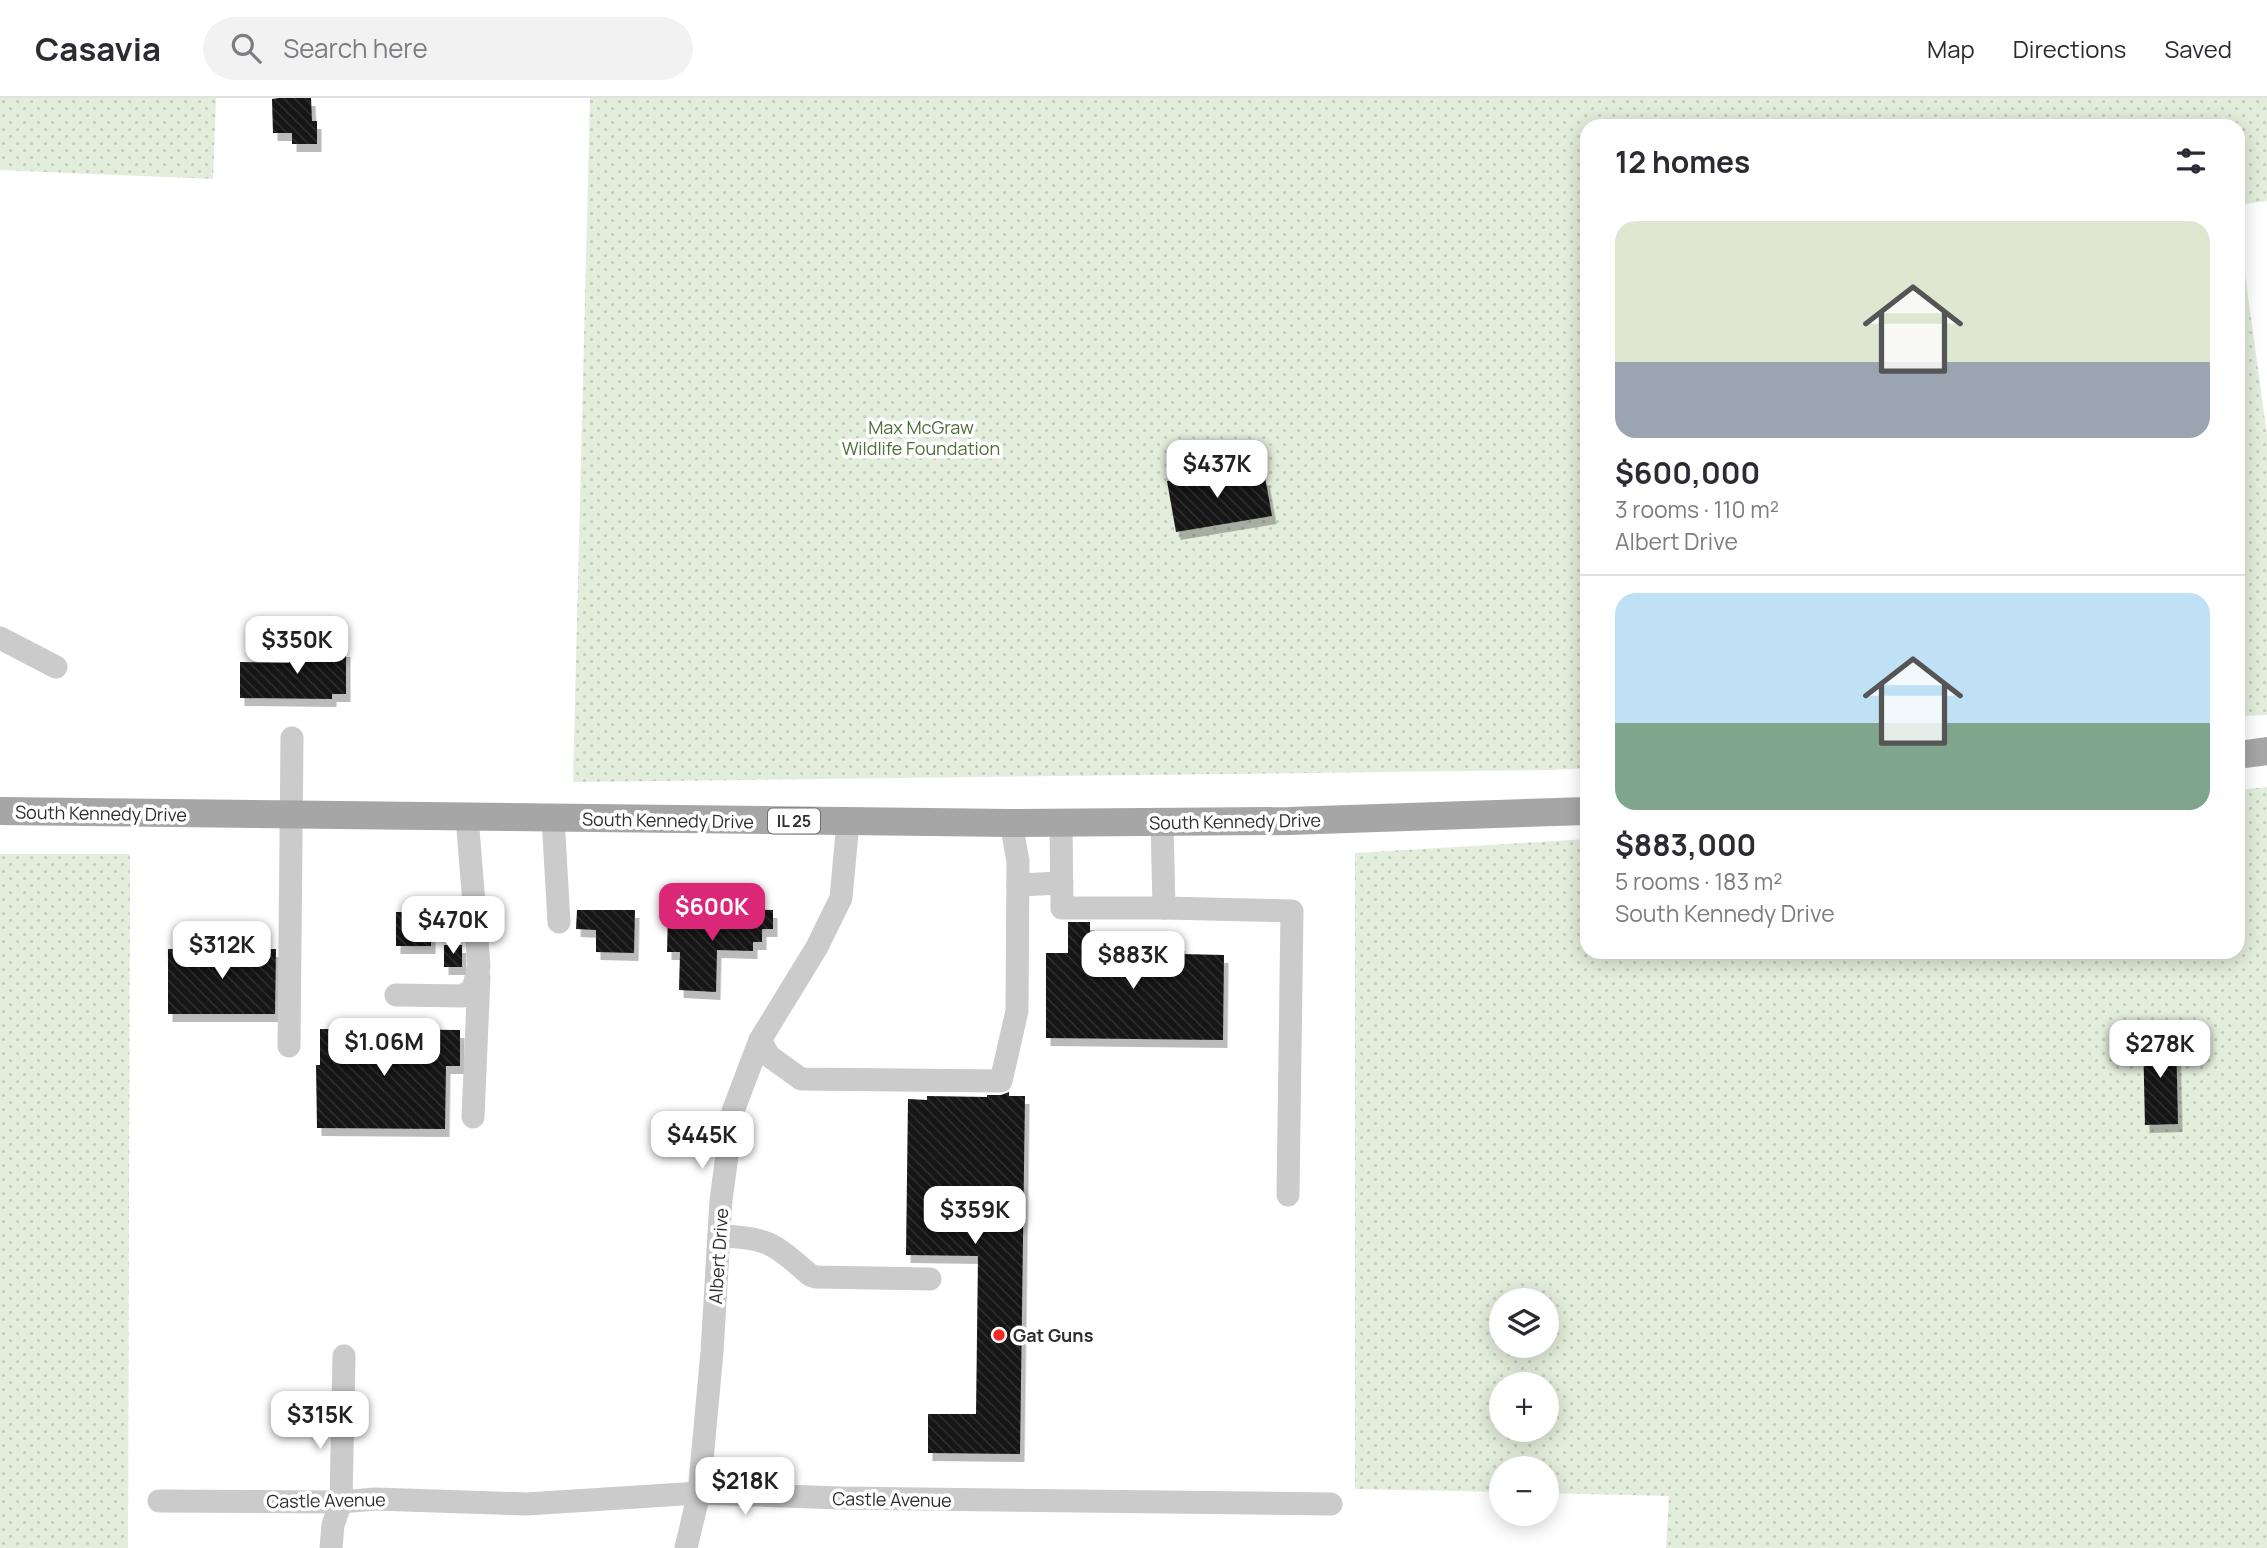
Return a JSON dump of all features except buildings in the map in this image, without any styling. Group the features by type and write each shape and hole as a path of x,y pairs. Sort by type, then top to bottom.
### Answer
{"main road":[{"path":"2245,754 2267,751"},
{"name":"South Kennedy Drive","path":"0,811 1011,823 1427,818 1580,811"}],"street":[{"path":"0,638 56,667"},
{"path":"289,1046 292,738"},
{"path":"467,817 479,966 472,1117"},
{"path":"553,818 559,922"},
{"name":"Albert Drive","path":"686,1548 699,1493 712,1352 724,1166 733,1111 760,1040 817,947 841,898 848,822"},
{"path":"1163,822 1164,908"},
{"path":"760,1040 769,1056 802,1079 1001,1082 1017,1012 1018,861 1011,823"},
{"path":"1061,823 1062,908 1292,911 1288,1195"},
{"path":"1018,885 1062,883"},
{"path":"396,995 463,996 469,993 476,983 479,966"},
{"path":"719,1236 752,1237 771,1243 816,1277 930,1279"},
{"path":"331,1548 333,1525 341,1502 344,1356"},
{"name":"Castle Avenue","path":"159,1501 341,1502 375,1499 527,1504 699,1493 841,1499 1331,1504"}],"green space":[{"path":"0,98 216,98 213,179 0,170"},
{"name":"Max McGraw Wildlife Foundation","path":"590,98 2267,98 2267,201 2245,204 2245,119 1580,119 1580,768 573,782"},
{"path":"2245,274 2267,435 2267,715 2245,716"},
{"path":"2267,787 2267,1548 1666,1548 1669,1496 1559,1493 1559,1456 1489,1456 1489,1492 1355,1489 1355,853 1580,839 1580,959 2245,959 2245,789"},
{"path":"0,854 130,854 128,1548 0,1548"}],"place":[{"name":"Gat Guns","path":"999,1335"}]}
